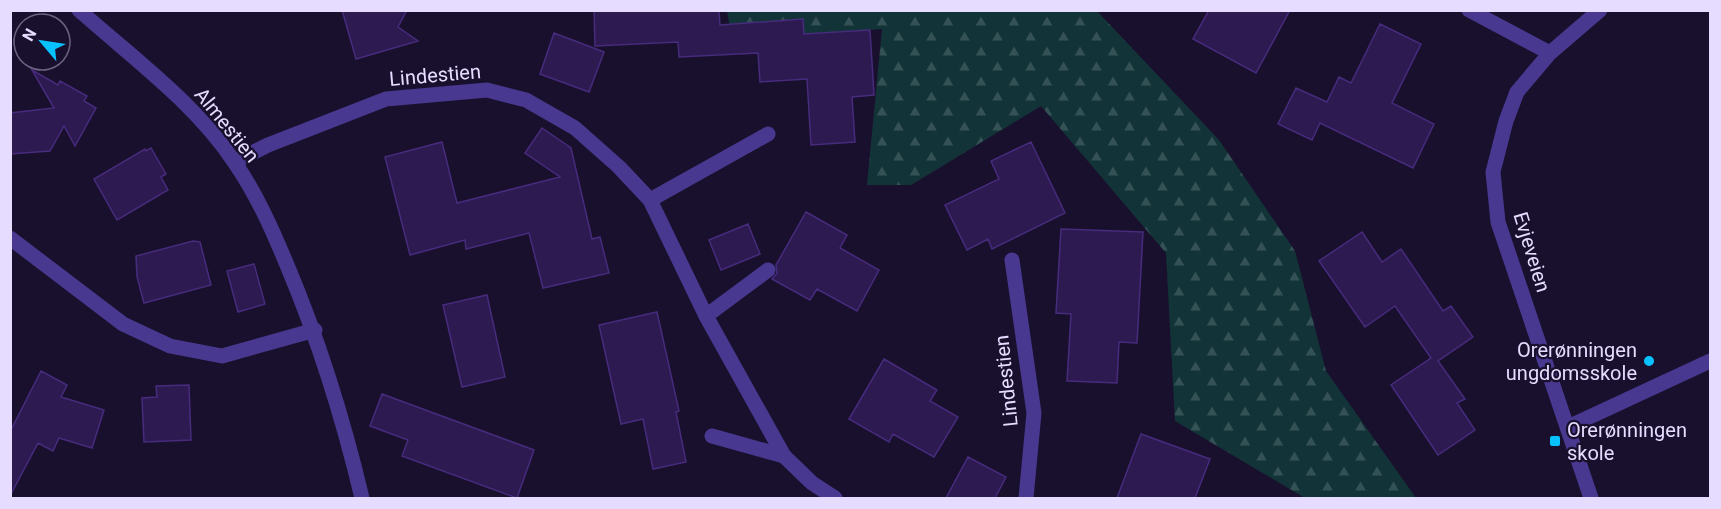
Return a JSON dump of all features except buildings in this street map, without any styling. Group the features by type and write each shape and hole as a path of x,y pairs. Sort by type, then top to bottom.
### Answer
{"street":[{"name":"Almestien","path":"79,10 181,100 234,162 264,211 315,330 344,422 362,498"},
{"path":"1469,10 1550,53"},
{"name":"Evjeveien","path":"1591,498 1498,222 1493,172 1506,121 1517,92 1550,53 1600,10"},
{"name":"Lindestien","path":"234,162 268,144 386,99 487,90 526,100 576,129 619,167 650,200 706,316 784,456 812,483 835,498"},
{"path":"650,200 768,134"},
{"path":"10,238 123,324 170,346 222,356 315,330"},
{"name":"Lindestien","path":"1012,260 1034,412 1026,498"},
{"path":"706,316 768,270"},
{"path":"1568,427 1710,361"},
{"name":"Lindestien","path":"711,436 784,456"}],"green space":[{"path":"727,11 1097,11 1219,140 1295,251 1326,371 1416,498 1305,498 1175,421 1166,253 1041,106 911,185 867,185 882,29 732,39"}],"place":[{"name":"Orerønningen ungdomsskole","path":"1649,361"},
{"name":"Orerønningen skole","path":"1555,441"}]}
